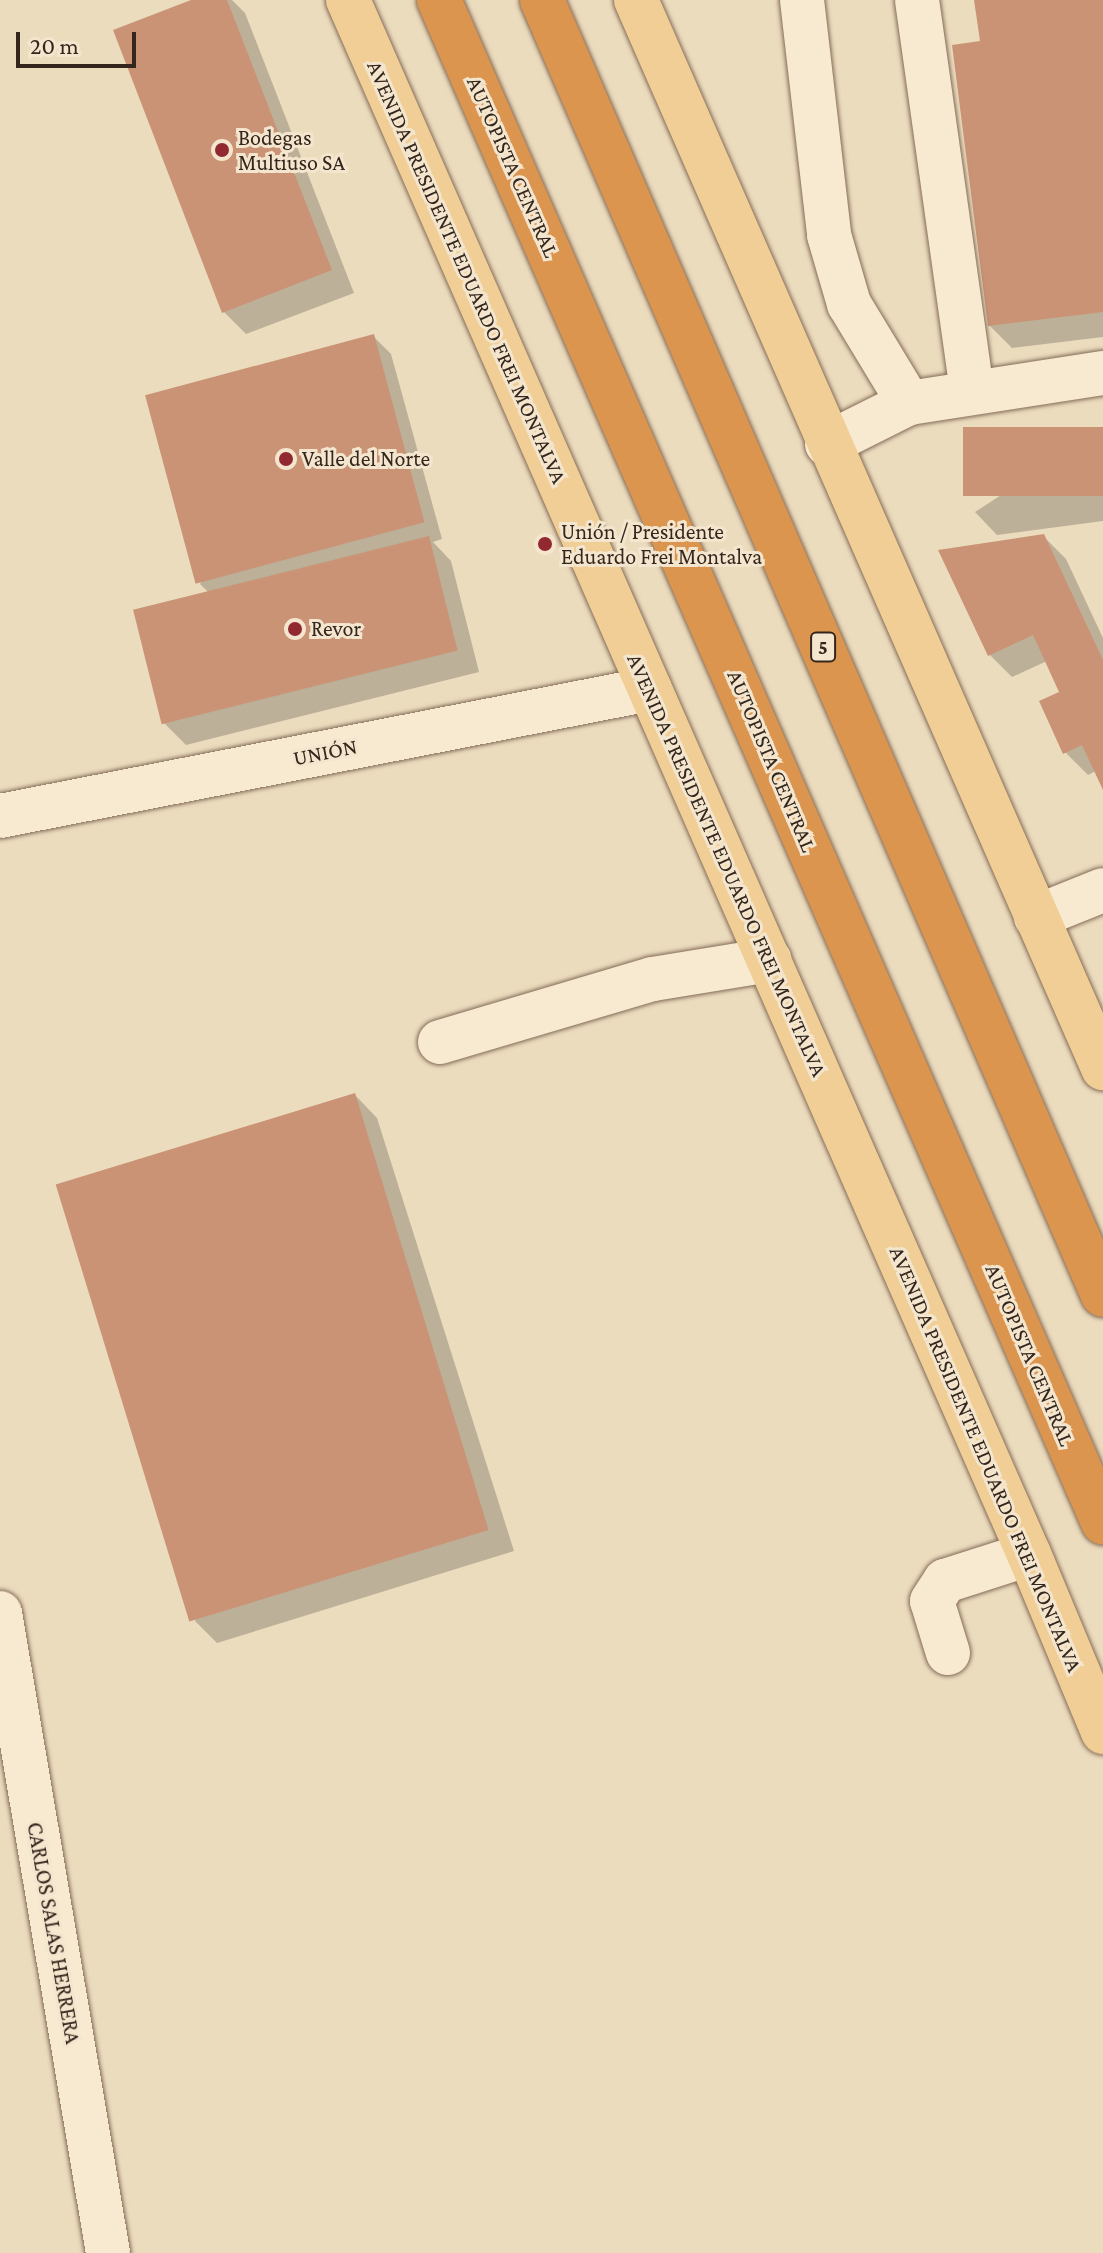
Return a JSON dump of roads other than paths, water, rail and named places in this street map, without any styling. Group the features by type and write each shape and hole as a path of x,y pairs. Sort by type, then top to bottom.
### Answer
{"highway":[{"name":"AUTOPISTA CENTRAL","path":"439,0 1103,1522"},
{"name":"5","path":"542,0 1103,1295"}],"main road":[{"name":"AVENIDA PRESIDENTE EDUARDO FREI MONTALVA","path":"348,0 1029,1554 1103,1732"},
{"path":"636,0 827,444 1103,1068"}],"street":[{"path":"802,0 829,235 849,304 909,403"},
{"path":"917,0 972,392"},
{"path":"827,444 909,403 1103,373"},
{"name":"UNIÓN","path":"0,816 650,689"},
{"path":"1036,917 1103,890"},
{"path":"440,1042 653,979 769,960"},
{"path":"948,1653 932,1601 945,1581 1029,1554"},
{"name":"CARLOS SALAS HERRERA","path":"0,1613 108,2253"}],"place":[{"name":"Bodegas Multiuso SA","path":"222,150"},
{"name":"Valle del Norte","path":"286,459"},
{"name":"Unión / Presidente Eduardo Frei Montalva","path":"545,544"},
{"name":"Revor","path":"295,629"}]}
